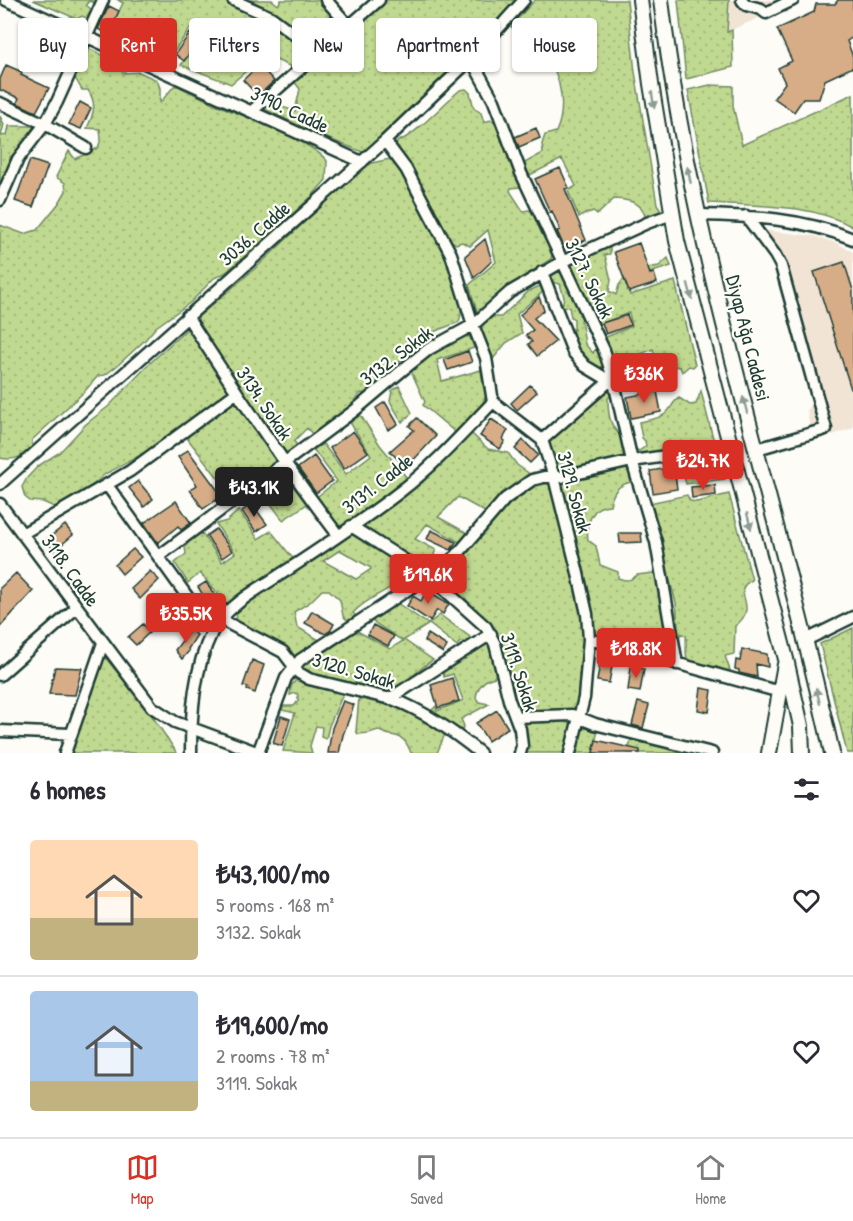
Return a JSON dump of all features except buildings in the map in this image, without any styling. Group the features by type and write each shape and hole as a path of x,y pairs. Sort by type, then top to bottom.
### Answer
{"main road":[{"path":"640,0 672,214 729,447 786,659 801,726 802,753"},
{"name":"Diyap Ağa Caddesi","path":"662,0 670,70 698,215 832,753"},
{"path":"769,753 786,659"}],"street":[{"name":"3190. Cadde","path":"6,0 45,18"},
{"path":"88,33 103,0"},
{"path":"233,0 271,17 292,33"},
{"path":"326,0 341,18"},
{"path":"358,18 379,0"},
{"name":"3036. Cadde","path":"500,27 524,0"},
{"path":"742,0 746,5 761,9 766,13 793,0"},
{"name":"3190. Cadde","path":"88,38 362,162"},
{"path":"0,200 19,158 45,124 70,72"},
{"path":"252,111 297,72"},
{"name":"3036. Cadde","path":"0,484 362,162 457,72"},
{"name":"3127. Sokak","path":"478,72 501,119 521,173 602,344 632,461 656,542 677,664"},
{"path":"0,103 45,124 86,148"},
{"path":"385,141 406,169 452,254 473,325 486,358 493,402"},
{"name":"3132. Sokak","path":"159,556 354,411 413,362 473,325 510,292 562,262 672,214"},
{"path":"698,215 746,216 797,222 853,239"},
{"path":"746,216 781,266 826,429 757,449"},
{"path":"542,272 573,352 585,366 612,379 542,440"},
{"name":"3134. Sokak","path":"187,316 284,464 338,535"},
{"path":"22,534 107,485 154,454 236,393"},
{"name":"3129. Sokak","path":"493,402 542,440 554,477 587,614 590,639 584,698 570,753"},
{"name":"3131. Cadde","path":"191,753 196,685 212,631 246,596 403,490 460,437 493,402"},
{"path":"259,753 286,678 300,660 441,568 456,556 505,499 532,480 632,461 729,447"},
{"path":"107,485 212,631"},
{"name":"3118. Cadde","path":"0,504 152,707 166,718 191,729 259,753"},
{"name":"3119. Sokak","path":"351,526 428,575 486,627 495,644 508,700 516,717 521,738 520,753"},
{"path":"0,675 76,608"},
{"path":"804,641 853,617"},
{"name":"3120. Sokak","path":"222,620 283,652 293,667 309,679 409,706 426,715 480,753"},
{"path":"389,699 490,634"},
{"path":"590,639 780,692"},
{"path":"65,753 103,643"},
{"path":"516,717 565,715 580,717 595,724 712,753"},
{"path":"0,731 70,734"}],"shaded area":[{"path":"729,0 798,0 727,32"},
{"path":"744,225 759,226 763,230 814,236 837,243 853,252 853,428 812,440 807,411 812,403 770,257"}],"green space":[{"path":"33,0 96,0 95,3 89,1 86,5 92,10 87,18 82,16 75,18"},
{"path":"118,0 224,0 267,18 189,18 189,30 177,47 177,18 116,18 123,3"},
{"path":"239,0 272,0 278,5 281,0 320,0 336,18 292,18 292,31 280,24 280,18 270,18"},
{"path":"387,0 518,0 500,20 376,18 376,72 453,72 365,153 319,135 264,109 269,103 295,111 300,89 293,80 302,72 364,72 364,20"},
{"path":"535,0 627,0 635,72 657,204 661,210 657,214 646,218 643,210 637,204 614,199 597,215 593,211 579,217 568,191 576,186 562,159 528,176 525,174 521,165 543,153 542,144 545,135 556,132 560,121 561,96 555,72 597,72 597,18 518,18"},
{"path":"678,0 729,0 727,32 732,30 733,67 686,79"},
{"path":"280,28 292,38 292,67 280,62"},
{"path":"88,48 100,54 100,72 139,72 157,80 160,88 160,103 174,86 178,86 293,138 319,153 327,161 326,180 261,243 225,273 214,278 191,302 156,327 118,365 105,375 98,376 32,440 32,447 18,457 5,459 0,458 0,225 24,234 37,230 66,191 65,183 56,177 69,151 75,159 98,148 101,139 100,129 87,128 93,113 93,99 88,90 82,90 74,76 76,72 88,72"},
{"path":"189,54 189,68 181,65"},
{"path":"199,72 245,72 231,84"},
{"path":"710,85 733,86 733,106 742,145 853,94 853,227 836,219 801,210 709,203 688,90"},
{"path":"466,89 470,93 474,108 481,113 484,122 491,120 497,123 521,183 520,187 511,188 510,191 523,211 529,210 535,213 552,254 551,259 519,280 481,313 477,312 469,285 496,262 488,230 470,246 462,242 456,244 451,241 448,232 440,222 396,144 421,126 460,90"},
{"path":"0,116 4,124 1,136 7,135 9,126 34,126 20,149 10,157 10,165 0,192"},
{"path":"390,159 397,161 444,252 457,290 461,311 459,322 423,336 388,374 366,394 361,393 354,400 357,404 313,435 307,428 294,441 298,447 289,453 283,453 198,328 198,317 259,265 362,168"},
{"path":"610,246 610,254 605,255 611,280 609,291 616,295 625,277 641,269 659,266 668,258 671,266 625,281 630,295 675,281 695,365 693,367 689,366 682,372 680,367 676,366 672,370 671,377 662,380 653,349 619,363 617,360 612,361 604,338 632,326 629,313 597,325 568,266 570,262"},
{"path":"562,271 585,318 581,320 585,344 593,353 598,346 605,367 603,371 590,362 576,347 568,326 574,330 574,319 571,317 569,307 562,306 564,297 560,284 551,282 552,273"},
{"path":"542,285 545,290 517,314 522,333 506,343 493,359 479,332 481,325 493,317 501,317 529,291"},
{"path":"187,329 191,331 224,380 228,389 227,393 156,447 105,474 67,502 54,507 43,502 30,501 25,497 22,487 38,466 60,452 86,424 109,406"},
{"path":"462,336 470,337 474,348 437,360 442,381 481,370 486,394 478,409 455,432 423,405 425,402 411,371 436,350"},
{"path":"399,386 412,413 402,422 390,401 392,391"},
{"path":"604,391 612,395 608,398 611,422 619,434 623,434 625,456 623,460 561,473 558,471 548,440"},
{"path":"701,391 714,442 711,445 640,457 634,453 632,446 639,451 646,446 639,422 663,416 679,398 690,405 696,404"},
{"path":"234,400 276,460 275,466 233,497 187,438 199,424"},
{"path":"359,413 380,445 407,478 340,530 314,499 337,481 313,449 323,444 346,474 371,455 349,421"},
{"path":"471,433 488,449 508,453 517,465 530,474 534,472 487,513 458,497 438,517 469,534 461,543 427,524 415,539 436,550 434,554 437,560 441,561 437,566 426,569 365,530 366,524 462,440 468,438"},
{"path":"716,452 720,454 725,479 686,484 679,458"},
{"path":"625,468 629,470 631,482 617,489 610,505 598,508 594,512 589,522 588,540 596,546 600,565 618,572 618,578 628,580 637,575 653,573 657,577 672,656 631,648 627,643 617,643 596,636 593,628 560,486 565,480"},
{"path":"283,472 307,504 283,520 259,488"},
{"path":"542,481 549,483 551,487 583,619 585,642 577,706 572,711 521,712 516,708 523,702 517,689 508,692 506,678 475,612 466,599 439,581 438,574 517,497 533,483"},
{"path":"729,494 752,580 745,584 743,589 746,612 735,626 734,654 725,656 731,673 715,666 710,669 690,662 686,656 686,635 679,636 676,603 649,503 687,495 690,501 697,502"},
{"path":"239,510 258,539 271,531 295,561 227,605 200,573 188,583 175,563 186,554 185,547 193,537 202,533 222,562 235,553 216,524 227,521"},
{"path":"351,534 414,571 413,577 406,575 359,607 353,613 356,616 349,622 343,616 340,600 329,590 322,590 310,602 294,612 297,627 321,641 296,657 273,641 237,622 236,612 246,600 291,575","holes":["340,550 371,568 356,579 323,561"]},
{"path":"397,603 428,624 440,615 470,637 467,642 460,642 457,646 429,624 404,640 433,660 392,691 373,692 301,669 312,657 321,655 357,631 390,649 403,641 370,620"},
{"path":"853,628 853,753 847,753 820,644"},
{"path":"487,640 491,644 496,673 495,677 482,684 476,698 479,702 489,704 461,719 464,726 458,729 430,712 436,706 437,711 463,700 453,674 444,677 442,668"},
{"path":"104,656 148,710 177,753 70,753"},
{"path":"296,680 343,694 326,739 321,737 322,727 316,726 310,746 312,753 283,751 295,713 282,710 283,706 294,706 298,701 298,695 295,693 290,695 291,686"},
{"path":"359,698 405,710 434,726 445,734 437,753 411,753 401,738 378,730 358,734 356,731"},
{"path":"568,719 573,721 566,753 523,753 526,722"},
{"path":"585,727 594,731 598,730 593,753 574,753 578,737"},
{"path":"631,739 689,753 628,753"}]}
